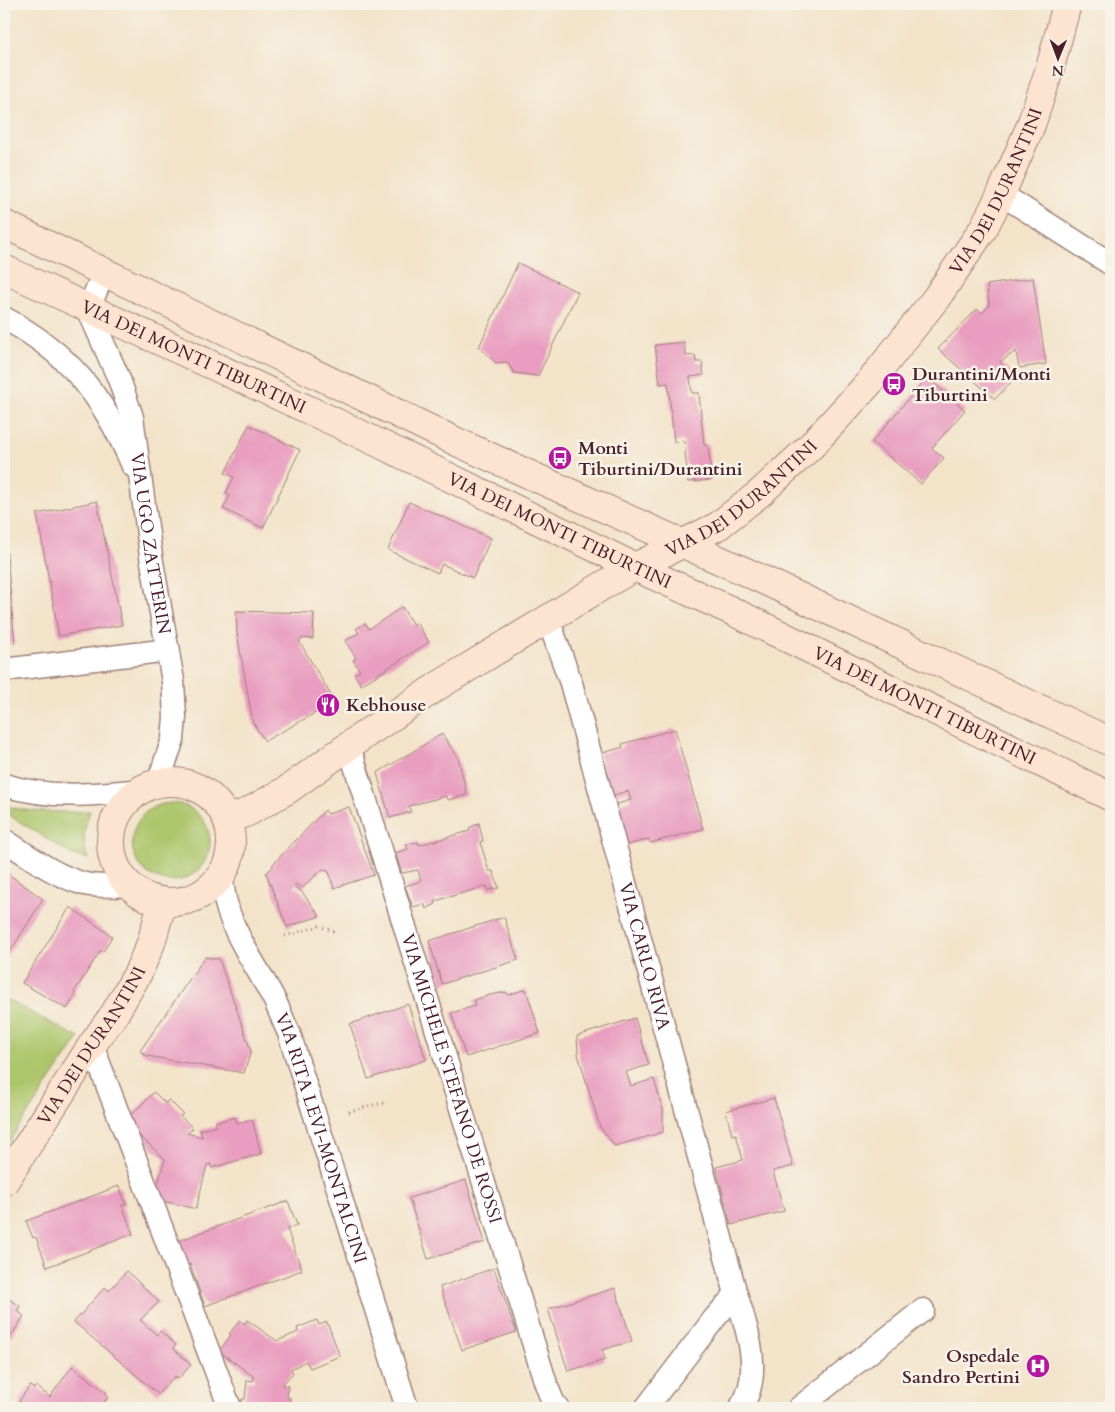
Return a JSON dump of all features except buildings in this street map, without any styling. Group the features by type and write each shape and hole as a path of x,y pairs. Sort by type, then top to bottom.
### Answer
{"main road":[{"name":"VIA DEI DURANTINI","path":"229,819 248,812 287,790 441,684 548,619 635,567 718,526 746,504 811,446 870,382 954,273 983,229 1001,194 1031,125 1050,68 1067,4"},
{"name":"VIA DEI MONTI TIBURTINI","path":"4,224 457,442 681,543 1111,742"},
{"name":"VIA DEI MONTI TIBURTINI","path":"4,269 732,611 1111,798"},
{"path":"183,784 202,790 218,802 229,819 230,856 222,874 200,894 184,900 163,901 144,896 128,885 114,864 112,836 119,814 128,802 150,787 183,784"},
{"name":"VIA DEI DURANTINI","path":"4,1182 92,1045 115,1013 138,973 151,943 163,901"}],"street":[{"path":"1001,194 1111,264"},
{"path":"88,309 104,273"},
{"name":"VIA UGO ZATTERIN","path":"88,309 126,397 136,439 140,485 169,650 174,690 175,717 173,739 150,787"},
{"path":"4,318 50,347 84,380 97,397 127,452 140,485"},
{"name":"VIA CARLO RIVA","path":"548,619 571,684 736,1294 749,1334 753,1377 740,1408"},
{"path":"4,670 169,650"},
{"name":"VIA MICHELE STEFANO DE ROSSI","path":"349,746 546,1384 558,1408"},
{"path":"4,785 28,792 55,795 93,795 150,787"},
{"path":"4,840 63,876 84,884 105,886 128,885"},
{"name":"VIA RITA LEVI-MONTALCINI","path":"222,874 224,901 234,926 276,1002 289,1033 407,1408"},
{"path":"92,1045 230,1408"},
{"path":"646,1408 714,1319 736,1294"},
{"path":"800,1408 924,1310"}],"path":[{"path":"285,936 319,926 335,932"},
{"path":"349,1112 371,1105 387,1103"}],"green space":[{"path":"171,803 186,806 198,815 207,827 210,842 207,857 198,869 186,878 171,881 156,878 144,869 135,857 132,842 135,827 144,815 156,806"},
{"path":"4,805 36,811 90,811 84,835 88,859 71,854 4,812"},
{"path":"4,998 79,1038 4,1149"}],"place":[{"name":"Durantini/Monti Tiburtini","path":"894,384"},
{"name":"Monti Tiburtini/Durantini","path":"560,458"},
{"name":"Kebhouse","path":"328,705"},
{"name":"Ospedale Sandro Pertini","path":"1038,1366"}]}
